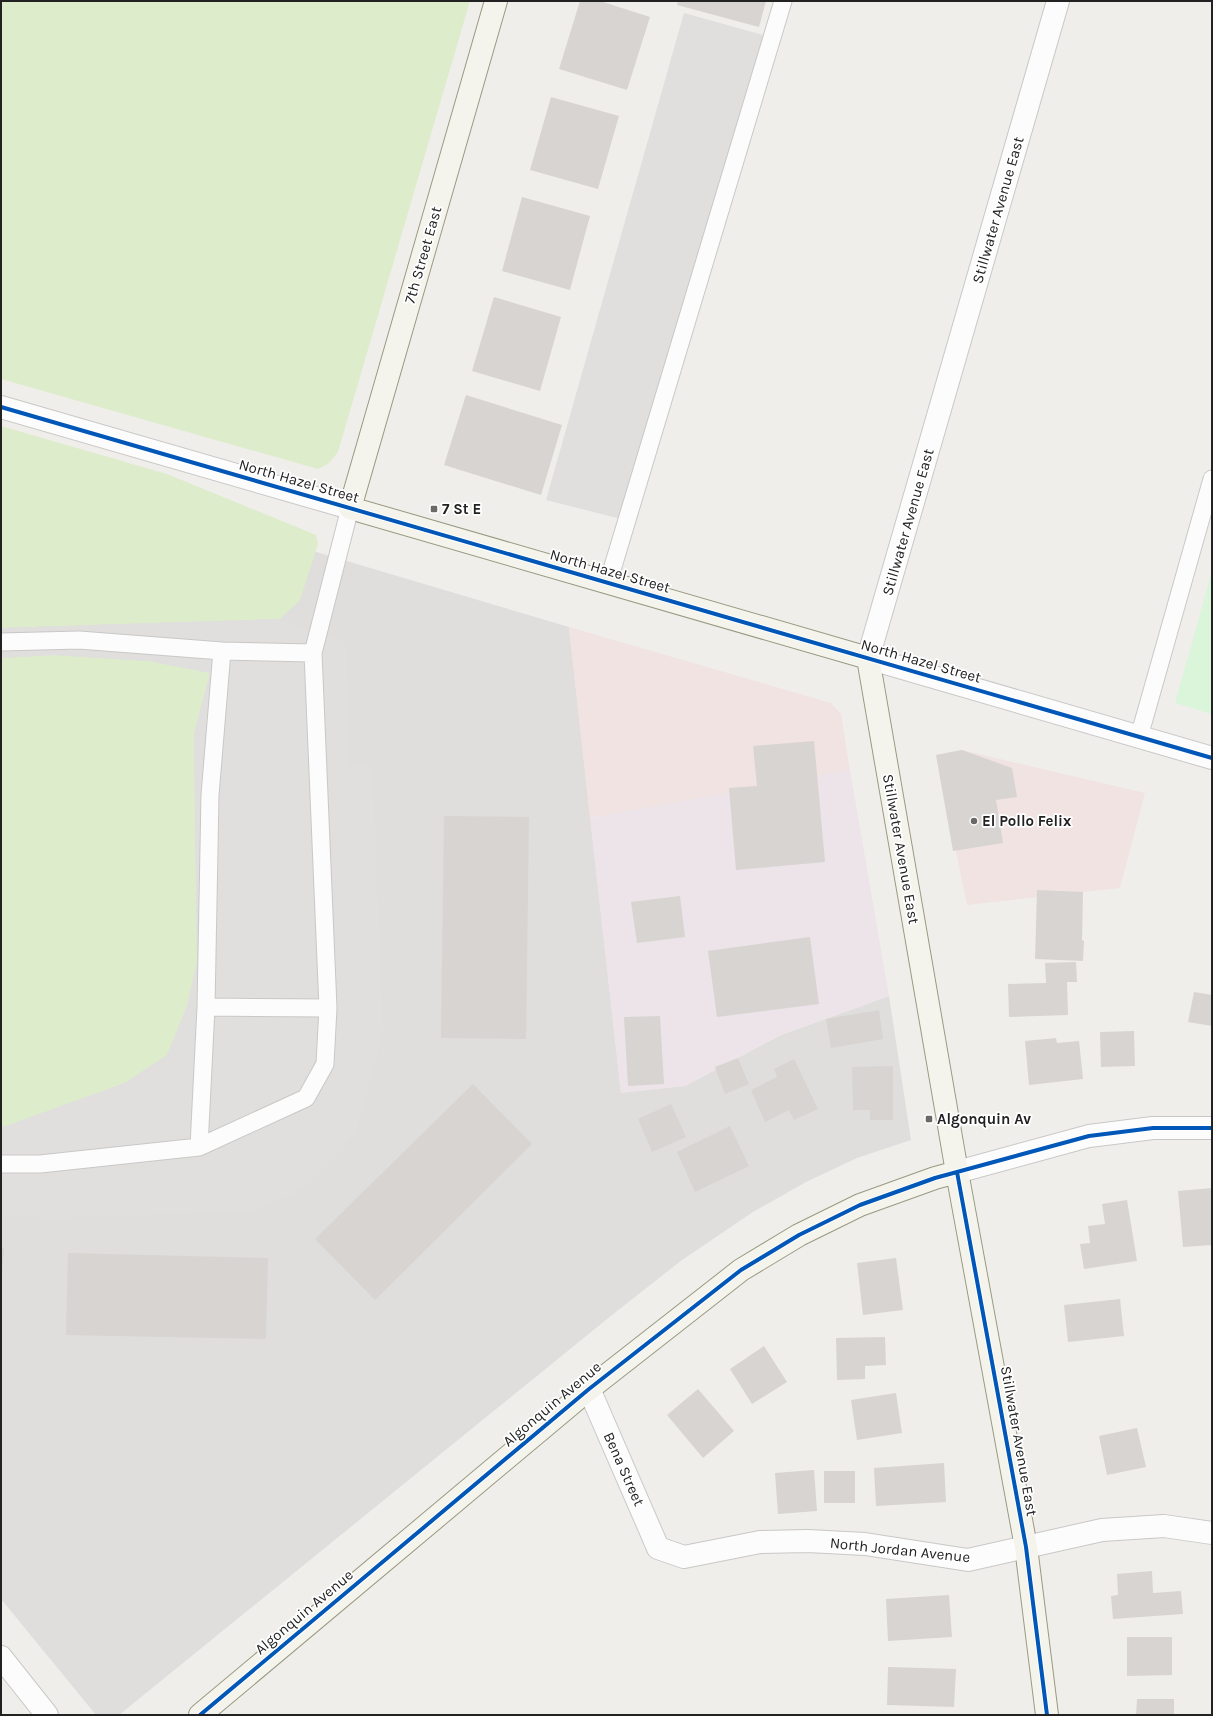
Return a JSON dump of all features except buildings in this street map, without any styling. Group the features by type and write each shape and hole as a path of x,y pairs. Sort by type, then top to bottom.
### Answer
{"street":[{"name":"7th Street East","path":"350,508 496,1"},
{"name":"Stillwater Avenue East","path":"1047,1715 1026,1547 957,1172 868,658 1058,1"},
{"name":"North Hazel Street","path":"1,407 1212,758"},
{"path":"957,1172 1089,1136 1153,1128 1212,1128"},
{"name":"Algonquin Avenue","path":"200,1715 589,1389 742,1270 799,1235 860,1205 935,1178 957,1172"},
{"name":"Bena Street","path":"589,1389 658,1548"},
{"name":"North Jordan Avenue","path":"658,1548 684,1557 760,1542 808,1541 865,1544 968,1560 1102,1530 1164,1526 1212,1533"},
{"path":"1,1657 47,1715"}],"lane":[{"path":"608,583 783,1"},
{"path":"1139,737 1212,479"},
{"path":"1,1164 40,1164 199,1147 306,1098 325,1064 328,1008 313,653 350,508"},
{"path":"1,642 79,640 222,651 313,653"},
{"path":"199,1147 206,1008 210,795 222,651"},
{"path":"206,1008 328,1008"}],"shaded area":[{"path":"684,13 767,36 621,519 546,500"},
{"path":"1,440 303,548 569,627 621,1092 685,1086 781,1035 889,996 911,1140 857,1158 806,1182 753,1212 682,1260 612,1315 119,1715 96,1715 1,1599"},
{"path":"280,619 346,643 348,766 372,765 383,1029 355,1134 322,1171 295,1193 252,1212 53,1218 1,1215 1,1126 6,1126 125,1083 167,1055 187,1006 197,962 194,734 210,673 149,661 54,655 1,658 1,628"},
{"path":"569,627 831,703 841,714 850,770 590,818"},
{"path":"962,750 1145,793 1120,888 967,905 936,755"},
{"path":"850,770 889,996 781,1035 685,1086 621,1093 590,818"}],"green space":[{"path":"1,1 470,1 338,452 328,464 318,469 1,379"},
{"path":"1,426 167,474 316,535 318,544 300,600 280,619 1,628"},
{"path":"1212,571 1212,714 1175,703"},
{"path":"54,655 149,661 210,673 194,734 197,962 187,1006 167,1055 125,1083 6,1126 1,1126 1,658"}],"cycle path":[{"path":"1,407 1212,758"},
{"path":"200,1715 589,1389 741,1270 799,1235 860,1205 935,1178 1089,1136 1153,1128 1212,1128"},
{"path":"957,1172 1026,1547 1047,1715"}],"place":[{"name":"7 St E","path":"434,509"},
{"name":"El Pollo Felix","path":"974,821"},
{"name":"Algonquin Av","path":"929,1119"}]}
